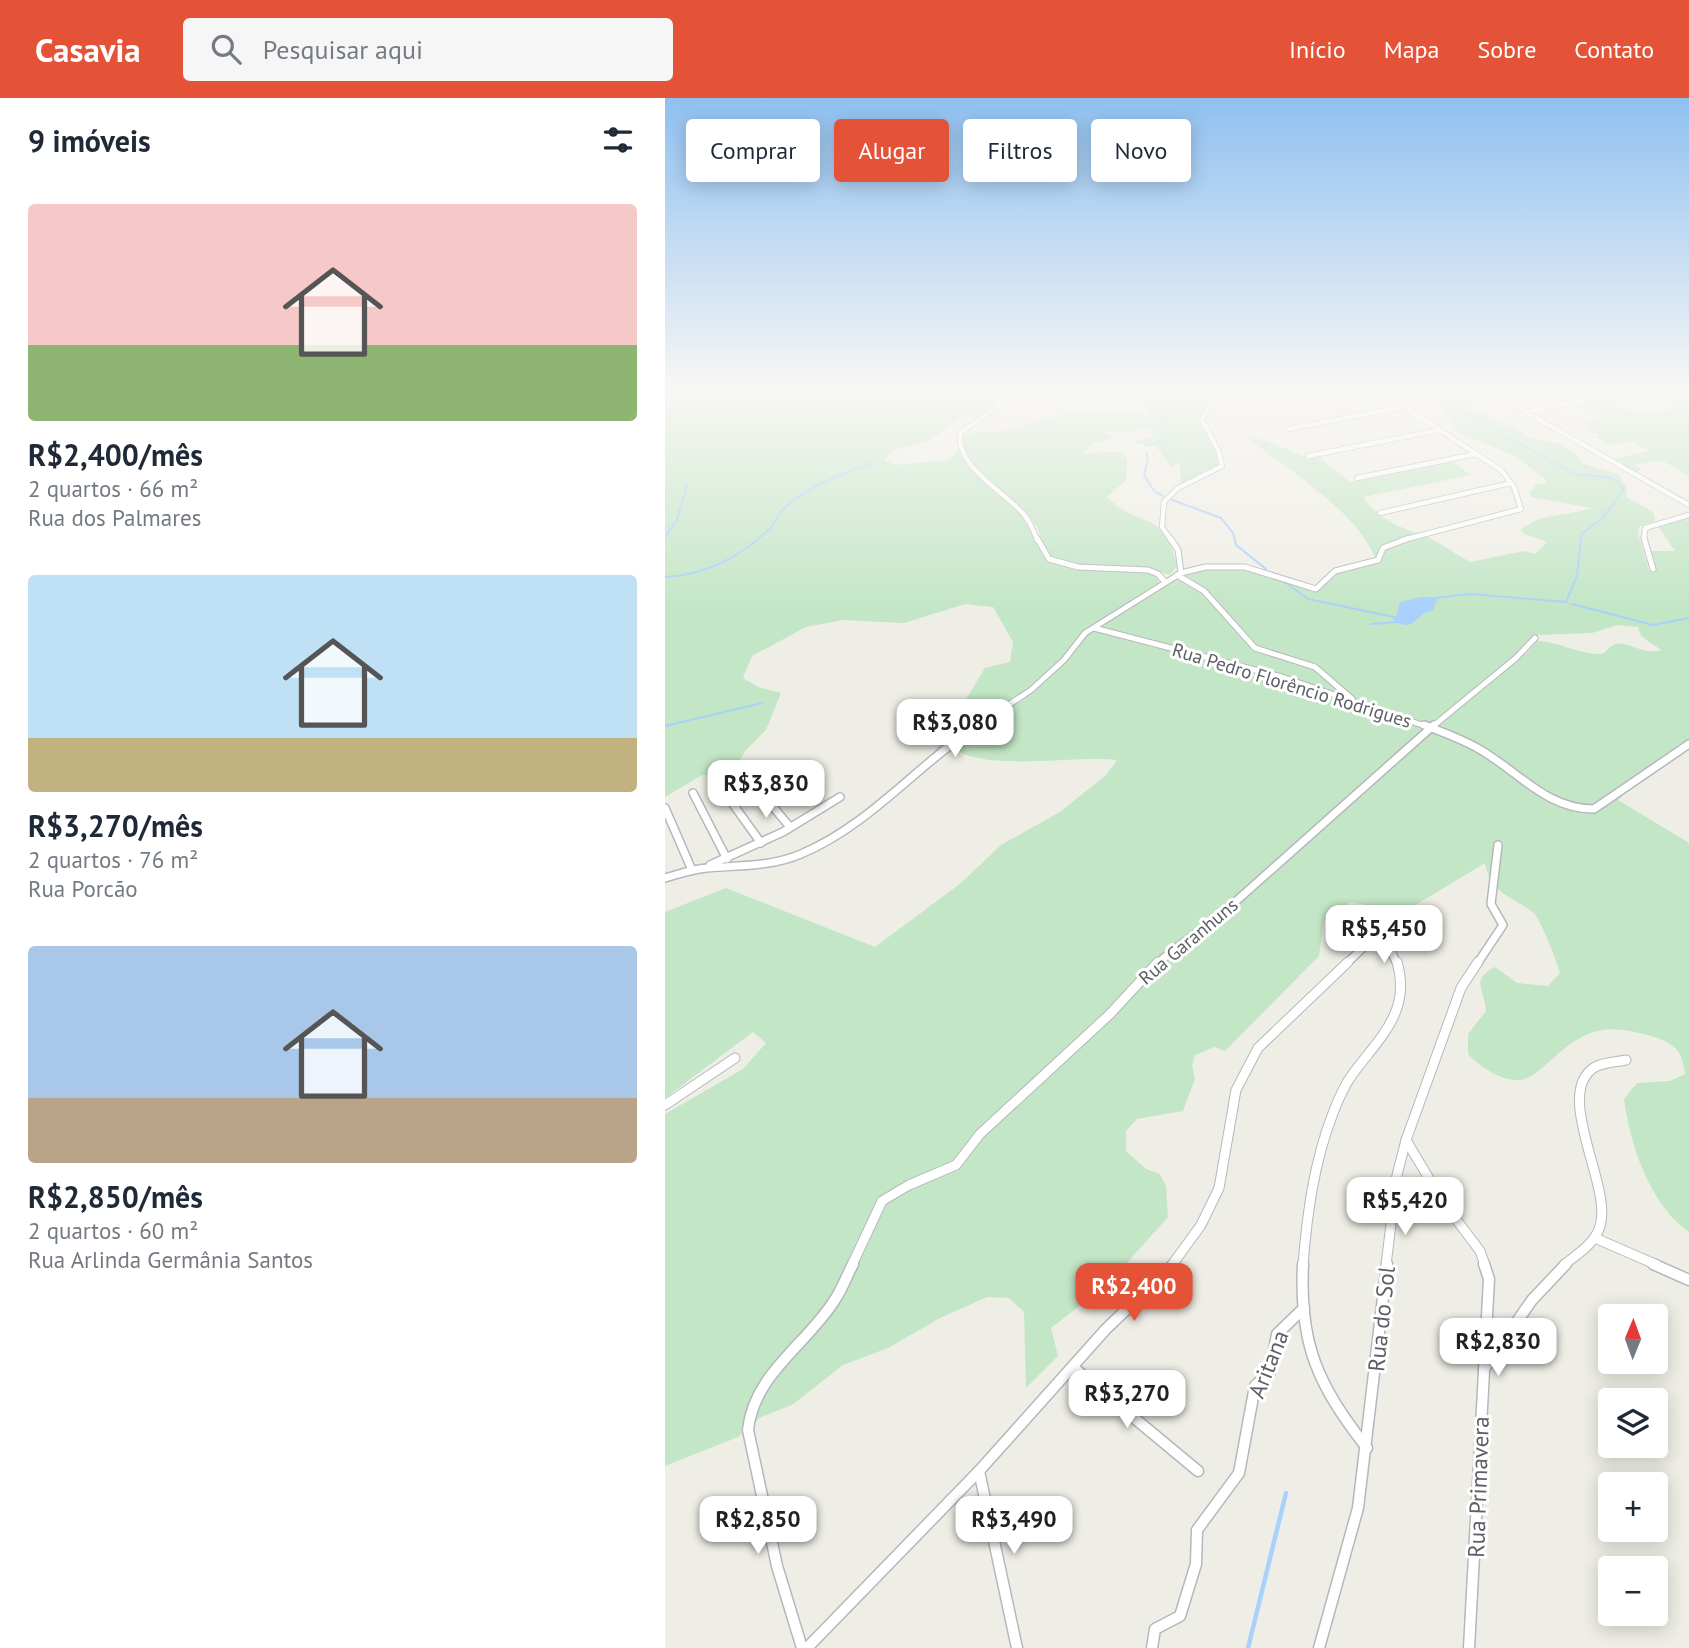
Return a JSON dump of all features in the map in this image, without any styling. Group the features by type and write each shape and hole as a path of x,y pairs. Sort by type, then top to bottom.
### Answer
{"street":[{"path":"971,464 1002,491 1027,518 1049,559 1078,567 1148,570 1165,582"},
{"path":"1179,574 1178,550 1162,527 1161,512 1166,498 1173,491 1222,464"},
{"path":"1357,478 1422,464"},
{"path":"665,878 703,868 776,863 803,855 840,834 876,809 966,733 1031,690 1064,660 1082,635 1179,574 1205,567 1245,568 1316,589 1335,571 1379,559 1383,548 1392,542 1519,510 1522,507 1511,483 1505,474 1492,464"},
{"path":"1618,464 1689,505"},
{"path":"1380,513 1511,483"},
{"path":"1653,569 1644,544 1645,528 1689,515"},
{"path":"1179,574 1211,598 1251,645 1315,667 1353,701"},
{"name":"Rua Pedro Florêncio Rodrigues","path":"1094,628 1353,701 1430,729 1478,748 1559,804 1578,811 1594,809 1689,744"},
{"name":"Rua Garanhuns","path":"804,1648 777,1566 748,1430 748,1418 753,1401 769,1376 842,1290 882,1201 909,1185 956,1166 980,1134 1110,1014 1148,970 1225,911 1430,729 1516,658 1535,638"},
{"path":"693,793 727,859"},
{"path":"725,793 761,843"},
{"path":"763,795 790,828"},
{"path":"703,868 790,828 840,797"},
{"path":"665,808 692,870"},
{"name":"Rua do Sol","path":"1319,1648 1358,1507 1397,1175 1406,1140 1461,988 1503,925 1490,904 1499,862 1498,845"},
{"path":"804,1648 979,1471 1116,1318 1181,1257 1201,1225 1221,1180 1235,1090 1252,1056 1371,938 1393,951 1401,980 1394,1020 1353,1071 1328,1129 1305,1226 1301,1263 1309,1347 1321,1384 1367,1448"},
{"path":"665,1105 735,1058"},
{"path":"1483,1370 1547,1282 1595,1238 1602,1223 1602,1199 1582,1121 1580,1085 1593,1068 1626,1060"},
{"name":"Rua Primavera","path":"1406,1140 1429,1180 1474,1241 1486,1264 1490,1292 1483,1370 1469,1648"},
{"path":"1595,1238 1689,1280"},
{"name":"Aritana","path":"1152,1648 1155,1629 1180,1616 1196,1564 1197,1530 1239,1473 1255,1387 1269,1371 1271,1346 1279,1326 1304,1308"},
{"path":"1074,1368 1198,1471"},
{"path":"979,1471 1017,1648"}],"green space":[{"path":"665,464 971,464 1023,518 1037,546 1048,560 1075,567 1144,572 1157,576 1159,583 1187,578 1186,574 1202,569 1235,569 1313,591 1334,571 1375,558 1353,524 1320,492 1283,464 1328,464 1350,482 1436,464 1457,464 1471,475 1363,497 1375,511 1389,521 1434,541 1470,562 1524,551 1535,554 1547,542 1521,530 1537,520 1591,508 1531,497 1529,492 1536,485 1547,483 1526,464 1585,464 1618,474 1627,489 1626,497 1653,512 1655,521 1640,526 1638,533 1649,570 1656,570 1650,551 1675,551 1657,525 1689,517 1689,740 1679,744 1618,800 1689,843 1689,1232 1663,1206 1644,1173 1631,1135 1624,1099 1637,1083 1670,1081 1685,1074 1680,1054 1673,1046 1638,1033 1599,1030 1576,1040 1536,1073 1518,1080 1494,1074 1468,1054 1468,1034 1486,1011 1480,985 1487,972 1495,967 1517,983 1548,986 1560,973 1536,916 1497,888 1485,863 1414,906 1384,908 1350,902 1324,921 1319,956 1225,1051 1215,1047 1195,1055 1192,1066 1195,1079 1183,1111 1137,1119 1126,1131 1126,1151 1146,1169 1160,1174 1166,1186 1168,1217 1108,1284 1051,1328 1058,1356 1026,1388 1024,1312 1009,1298 987,1297 940,1318 888,1348 843,1365 792,1405 761,1417 738,1437 665,1466 665,1114 743,1069 766,1043 753,1032 665,1098 665,912 726,888 875,947 961,883 1001,845 1060,812 1106,775 1117,760 988,760 955,749 967,729 933,754 985,668 1010,662 1013,642 993,607 965,604 904,623 843,620 806,627 752,656 743,678 758,687 781,693 766,730 745,751 737,766 715,775 702,775 665,797","holes":["1617,625 1638,627 1641,636 1661,650 1648,651 1621,644 1614,645 1602,654 1537,641 1525,655 1517,653 1530,638 1538,635 1592,633"]},
{"path":"975,464 1127,464 1126,480 1107,497 1118,507 1157,527 1172,547 1177,566 1170,575 1078,566 1050,556 1038,529 1025,511"},
{"path":"1180,464 1219,464 1219,465 1181,484"},
{"path":"1622,464 1638,464 1634,465 1642,470 1635,472"},
{"path":"1669,464 1689,464 1689,476"}],"water":[{"path":"1421,597 1438,597 1433,610 1410,624 1405,625 1392,619 1397,615 1400,602"}],"waterway":[{"path":"665,577 694,573 735,556 772,526 783,509 805,493 826,481 868,464"},
{"path":"1147,464 1144,475 1154,491 1163,496"},
{"path":"1435,598 1470,594 1566,602 1577,576 1582,533 1603,518 1624,489 1612,478 1574,474 1557,464"},
{"path":"665,537 677,520 687,485"},
{"path":"1170,499 1221,518 1233,533 1236,545 1266,569"},
{"path":"1283,581 1308,599 1394,617"},
{"path":"1572,604 1653,625 1689,618"},
{"path":"1371,624 1399,622"},
{"path":"669,725 665,726 762,703"},
{"path":"1248,1648 1286,1493"}]}
